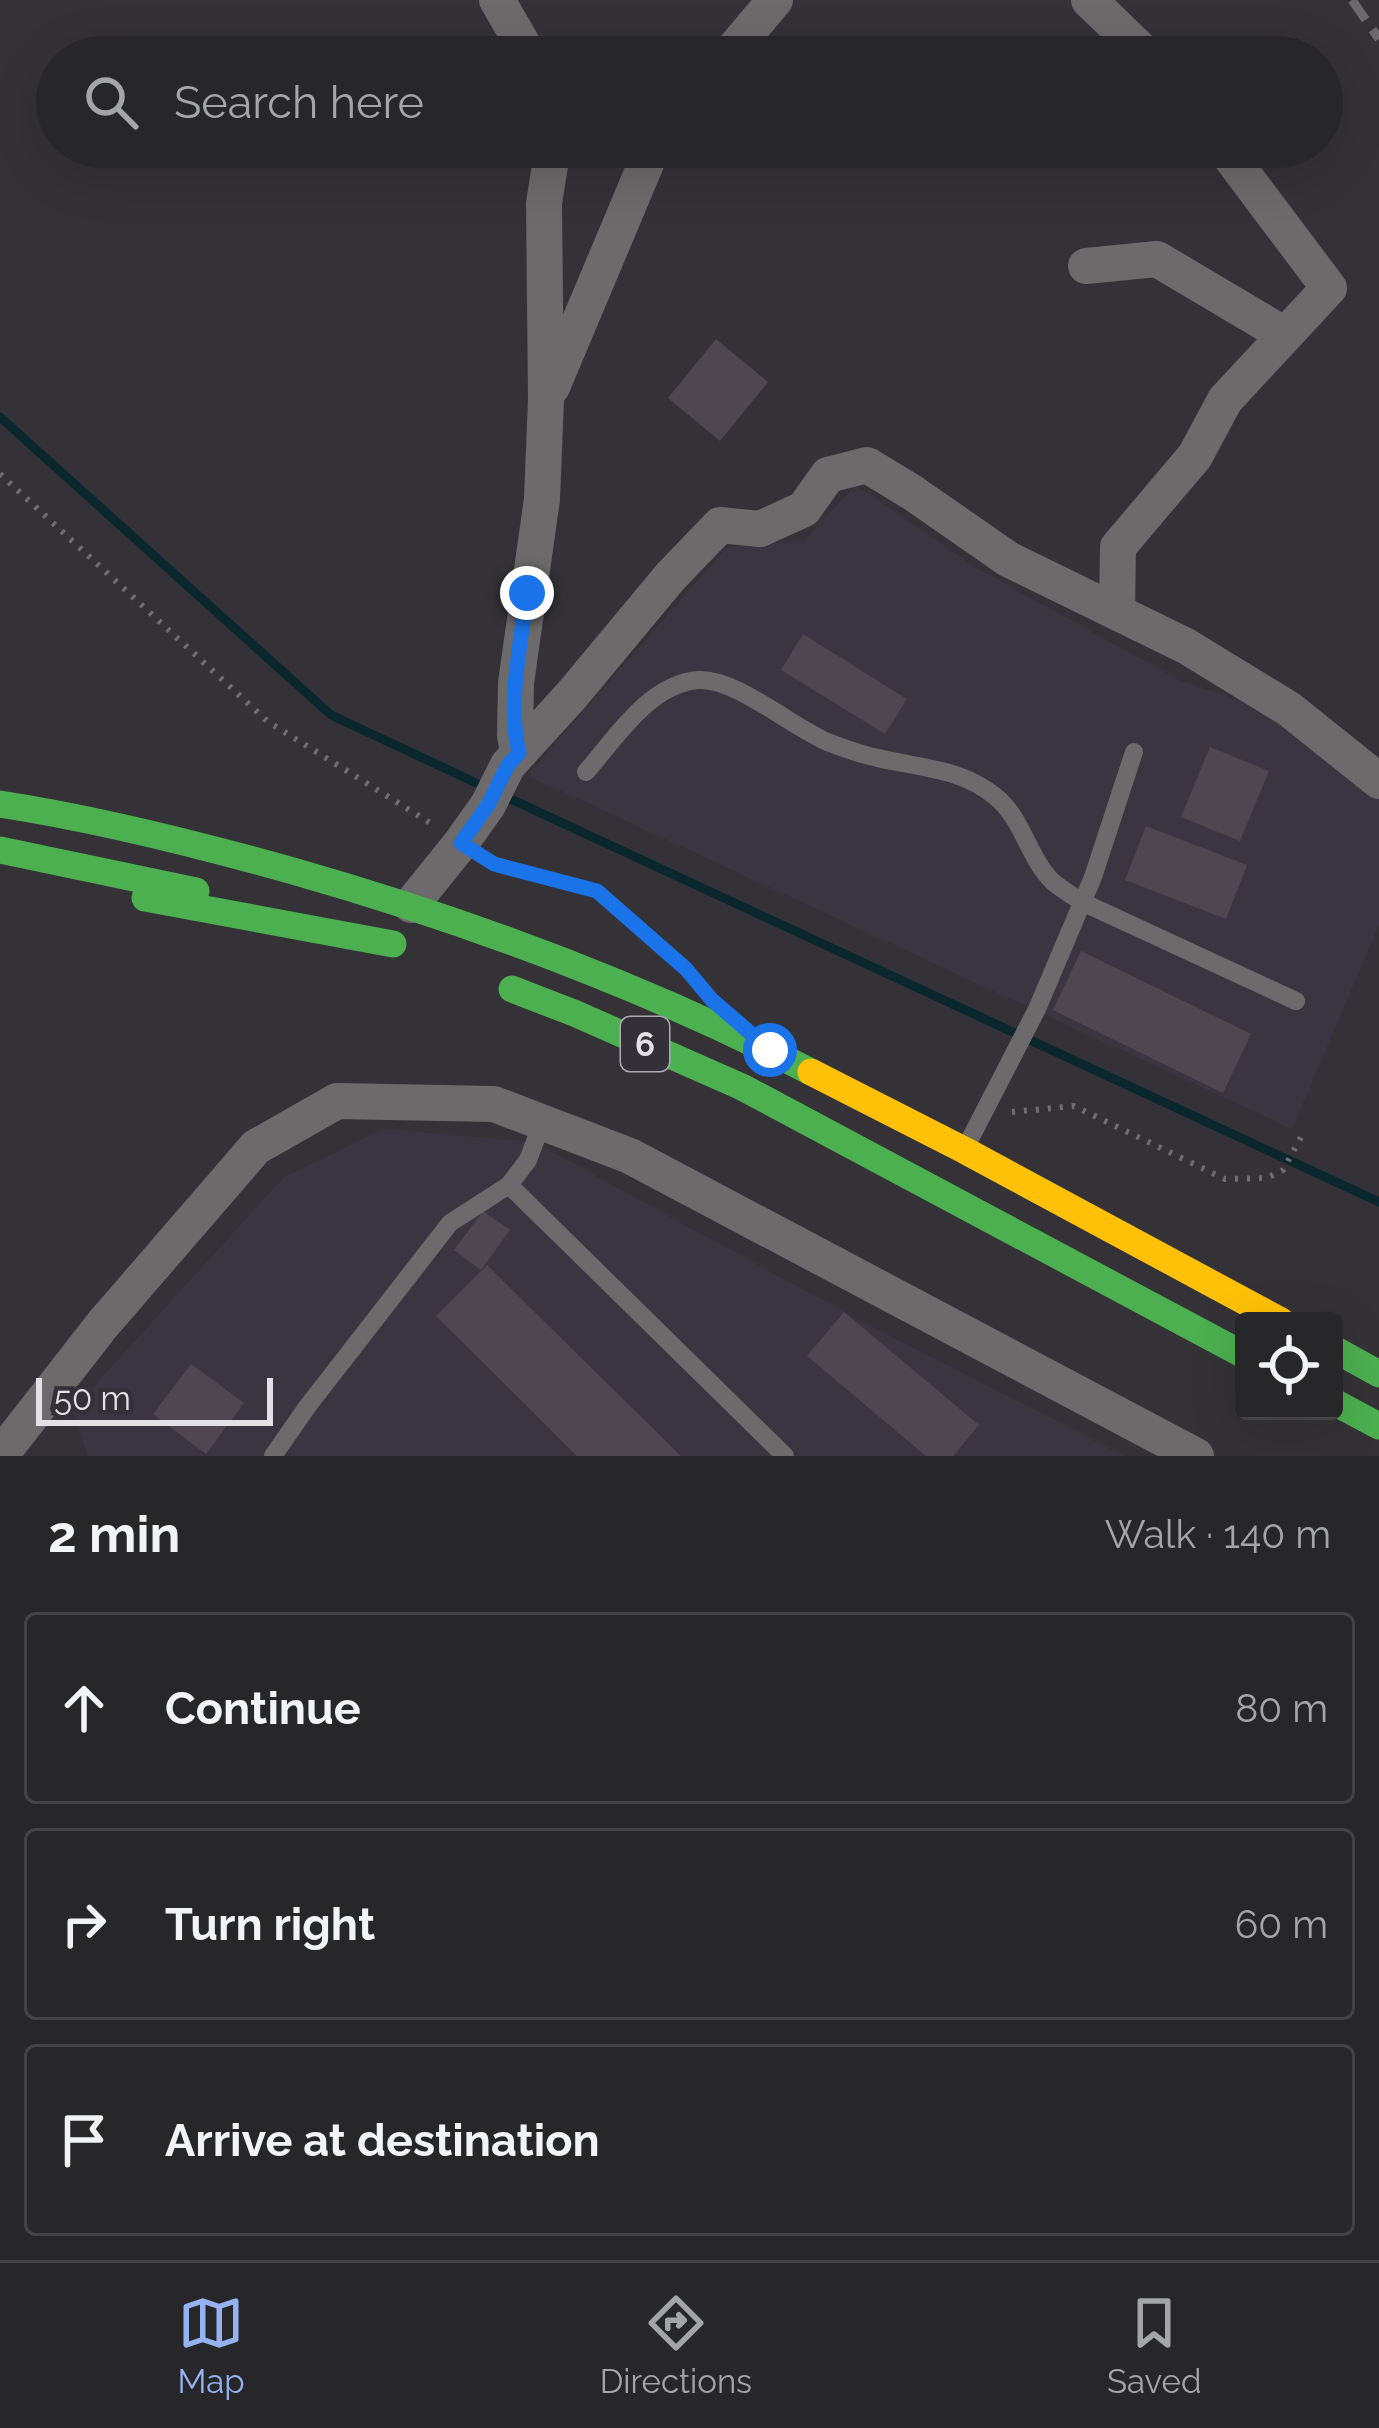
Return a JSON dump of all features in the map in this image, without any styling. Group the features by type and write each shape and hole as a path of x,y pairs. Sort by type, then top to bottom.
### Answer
{"highway":[{"name":"6","path":"0,804 60,813 232,854 411,904 643,991 964,1150 1264,1312"},
{"path":"0,850 215,895 403,948 0,871"},
{"name":"6","path":"494,982 742,1087 1235,1349"},
{"path":"1343,1354 1379,1374"},
{"path":"1343,1407 1379,1426"}],"street":[{"path":"496,0 517,36"},
{"path":"745,36 775,0"},
{"path":"1090,0 1127,36"},
{"path":"514,759 516,682 542,499 544,203 550,168"},
{"path":"546,399 644,168"},
{"path":"1117,610 1118,548 1195,455 1225,400 1329,288 1239,168"},
{"path":"1086,266 1157,259 1286,335"},
{"path":"411,904 488,805 514,759 720,525 760,530 804,509 828,475 867,464 1007,559 1186,646 1289,709 1379,781"},
{"path":"0,1456 103,1324 256,1147 337,1101 494,1105 630,1156 1196,1456"}],"lane":[{"path":"586,772 644,707 671,687 700,679 733,688 825,741 874,757 933,766 973,782 997,797 1015,818 1051,880 1082,902 1296,1001"},
{"path":"964,1150 1018,1049 1094,877 1134,752"},
{"path":"273,1456 450,1222 509,1185 528,1160 542,1123"},
{"path":"509,1185 785,1456"}],"path":[{"path":"0,474 267,721 494,864 597,891 668,953"},
{"path":"983,1115 1074,1106 1226,1178 1267,1178 1283,1170 1304,1132"}],"shaded area":[{"path":"856,485 978,569 1181,681 1273,711 1379,798 1379,925 1292,1129 527,775 728,546 803,542"},
{"path":"385,1129 534,1142 844,1312 1124,1456 88,1456 73,1409 284,1177"}],"building":[{"path":"716,339 768,382 720,441 668,398"},
{"path":"803,634 907,699 885,734 781,670"},
{"path":"1210,747 1269,771 1240,841 1181,817"},
{"path":"1146,826 1247,865 1226,919 1125,880"},
{"path":"1081,951 1251,1034 1223,1093 1053,1010"},
{"path":"483,1211 510,1230 481,1270 454,1250"},
{"path":"487,1265 681,1456 577,1456 436,1316"},
{"path":"844,1312 979,1425 953,1456 926,1456 807,1356"},
{"path":"191,1364 244,1403 206,1454 153,1414"}],"waterway":[{"path":"0,417 331,715 487,788"},
{"path":"502,795 1379,1202"}],"railway":[{"path":"1352,0 1379,39"}],"traffic: fast":[{"path":"0,804 184,842 426,912 622,984 811,1072"},
{"path":"0,850 196,891"},
{"path":"145,898 393,944"},
{"path":"512,989 742,1087 1235,1350"},
{"path":"1343,1354 1379,1374"},
{"path":"1343,1407 1379,1426"}],"traffic: slow":[{"path":"811,1072 1264,1312"}],"route":[{"path":"527,593 516,682 519,753 461,843 494,864 597,891 770,1050"}]}
